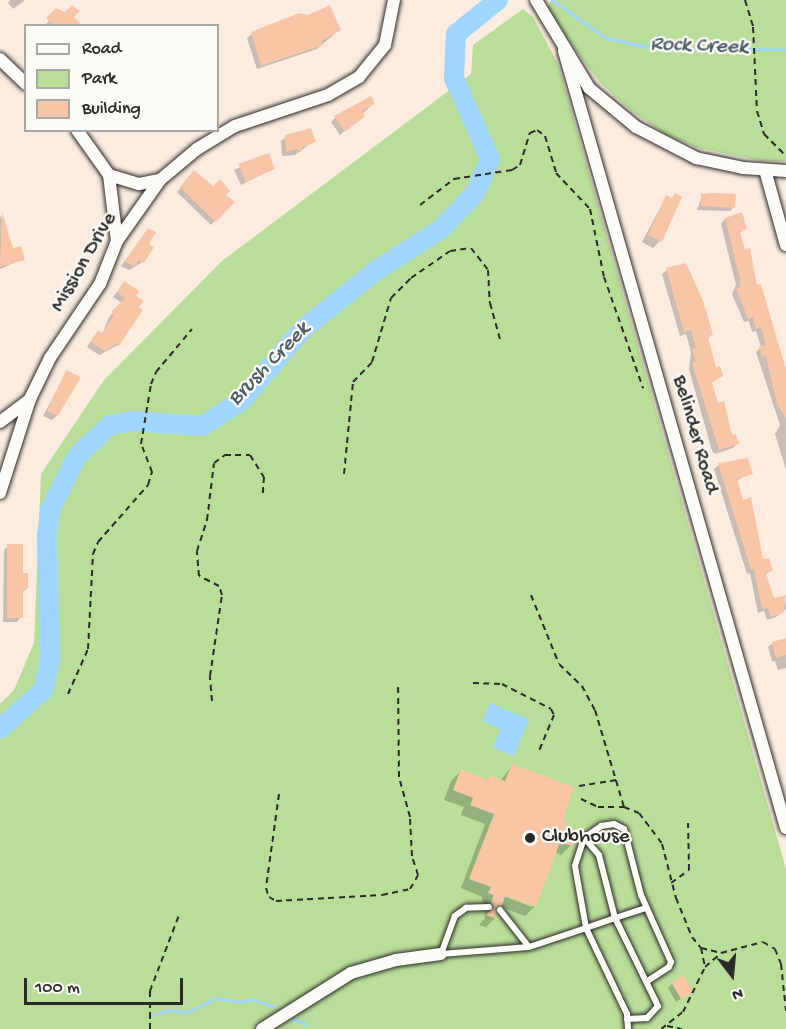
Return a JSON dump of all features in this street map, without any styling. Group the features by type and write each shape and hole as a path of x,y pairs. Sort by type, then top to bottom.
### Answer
{"street":[{"name":"Mission Drive","path":"0,493 30,399 50,358 100,284 117,241 160,180 197,149 235,126 328,95 359,78 385,45 394,0"},
{"path":"536,0 564,51 589,88 647,135 696,158 765,170 786,171"},
{"name":"Belinder Road","path":"564,51 786,828"},
{"path":"0,59 24,82"},
{"path":"78,132 109,175 117,241"},
{"path":"765,170 786,245"},
{"path":"109,175 139,184 160,180"},
{"path":"0,422 30,399"},
{"path":"262,1029 351,973 396,960 441,954"}],"lane":[{"path":"628,1029 627,1019 586,928 575,875 576,854 584,838 601,826 622,826 646,908 671,962 669,968 646,982"},
{"path":"584,838 599,855 615,918 646,982 657,1011 642,1020 627,1019"},
{"path":"489,907 466,908 455,916 441,954 529,947 646,908"},
{"path":"500,910 529,947"}],"path":[{"path":"745,0 753,34 757,111 764,134 786,156"},
{"path":"420,205 442,184 502,172 520,165 531,133 537,130 545,136 556,173 590,209 604,277 643,388"},
{"path":"344,474 353,382 372,362 391,298 411,278 450,251 471,248 488,270 490,303 501,343"},
{"path":"68,694 88,649 93,554 98,542 148,485 152,472 141,444 150,392 156,372 192,329"},
{"path":"212,701 210,676 222,595 219,586 199,576 197,551 207,520 214,463 225,455 250,455 264,477 263,493"},
{"path":"531,595 559,664 582,686 595,710 624,807"},
{"path":"473,683 502,684 551,709 554,715 538,753"},
{"path":"279,794 266,888 269,897 276,901 382,895 410,889 418,875 412,856 410,817 399,777 398,684"},
{"path":"579,786 617,780"},
{"path":"581,799 598,807 624,807 639,813 659,837 671,883 687,926 701,948 705,967"},
{"path":"671,883 689,870 688,823"},
{"path":"150,1029 150,991 179,915"},
{"path":"661,1029 695,995 705,967 721,953 763,942 770,944 781,964 786,1011"},
{"path":"701,948 721,953"},
{"path":"666,1026 682,1029"}],"green space":[{"path":"551,0 786,0 786,161 761,161 698,148 665,134 633,112 601,84 548,9"},
{"path":"523,9 533,17 558,64 786,869 786,1029 0,1029 0,704 14,690 34,643 41,474 104,380 222,261 471,74 473,45"}],"water":[{"path":"490,703 529,719 514,756 493,748 500,729 482,721"}],"building":[{"path":"72,5 80,11 74,17 81,24 52,24 46,18 56,8 65,12"},
{"path":"330,5 341,30 321,41 323,45 261,66 251,32 299,13 308,15"},
{"path":"371,96 375,104 362,111 365,116 345,132 334,116"},
{"path":"311,128 316,142 302,147 301,152 296,149 286,152 285,135"},
{"path":"269,153 275,169 246,182 238,164"},
{"path":"194,170 213,186 220,179 230,191 226,195 235,202 216,222 180,187"},
{"path":"675,193 682,197 662,242 648,235 666,195 672,198"},
{"path":"701,194 736,194 735,208 701,206"},
{"path":"2,212 13,248 21,246 25,260 0,267"},
{"path":"742,212 747,229 740,232 745,249 750,248 757,285 761,284 786,369 786,418 777,404 766,356 762,357 759,346 766,345 761,327 756,329 753,317 748,319 736,288 740,287 740,279 725,218"},
{"path":"148,228 156,232 149,244 154,247 144,263 139,260 134,267 125,261"},
{"path":"686,263 704,303 713,335 708,337 716,367 720,366 723,376 712,382 718,403 724,401 732,435 736,434 739,444 719,450 692,363 696,362 692,349 696,348 691,330 684,332 666,268"},
{"path":"124,281 139,291 136,296 144,301 139,307 143,310 119,346 116,344 105,351 90,342 98,330 102,333 113,317 112,311 125,298 117,292"},
{"path":"66,370 81,377 58,416 47,411"},
{"path":"748,458 753,474 737,479 743,500 751,497 763,559 769,558 773,571 766,573 774,598 786,595 783,613 771,617 768,608 762,609 754,569 751,570 718,463"},
{"path":"7,544 23,544 23,573 28,573 28,589 23,589 23,618 7,618"},
{"path":"786,638 786,655 776,658 772,642"},
{"name":"Clubhouse","path":"512,764 574,787 563,819 567,820 564,831 576,835 572,846 560,842 536,907 505,896 502,905 495,909 497,919 486,915 494,907 491,902 494,895 488,893 491,887 469,879 494,814 470,805 473,798 453,790 461,769 488,780 490,775 505,781"},
{"path":"684,975 694,992 681,999 671,982"}],"waterway":[{"name":"Brush Creek","path":"0,729 43,690 50,659 47,535 50,510 77,456 110,425 133,421 202,426 241,401 303,329 377,270 441,229 476,192 490,159 454,78 456,34 498,0"},
{"name":"Rock Creek","path":"552,0 606,38 656,49 786,49"},
{"path":"153,1015 168,1010 188,1012 216,998 241,1002 252,999 275,1007"},
{"path":"293,1019 306,1024"}],"place":[{"name":"Clubhouse","path":"530,838"}]}
